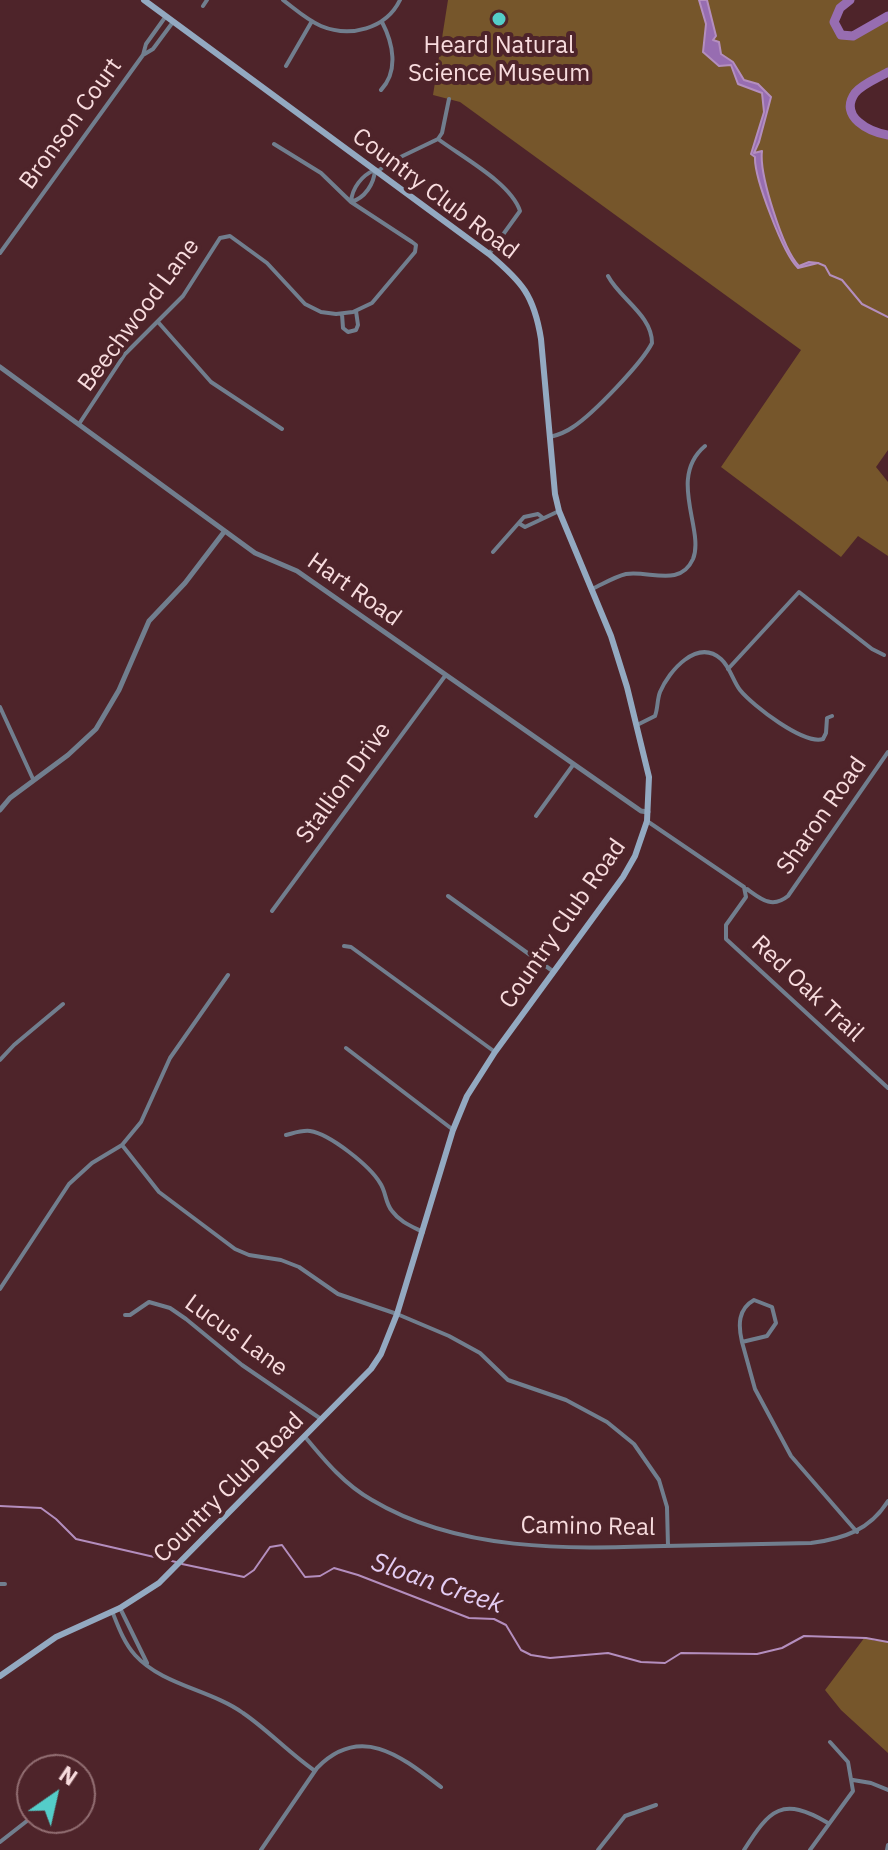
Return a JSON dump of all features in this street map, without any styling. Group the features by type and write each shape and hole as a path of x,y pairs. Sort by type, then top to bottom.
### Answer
{"main road":[{"name":"Country Club Road","path":"0,1676 56,1637 143,1596 306,1438 371,1369 381,1354 397,1314 453,1130 467,1096 495,1052 623,877 635,856 649,812 649,777 611,636 559,511 537,314 529,293 489,254 144,0"}],"street":[{"path":"203,6 207,0"},
{"path":"283,0 324,27 346,31 365,29 382,22 400,0"},
{"name":"Bronson Court","path":"0,253 143,55 146,44 166,16"},
{"path":"286,66 312,21"},
{"name":"Bronson Court","path":"143,55 153,49 173,22"},
{"path":"381,90 389,79 393,57 391,42 382,22"},
{"path":"351,202 351,193 366,174 438,139 449,99"},
{"path":"438,139 502,186 520,211 489,254"},
{"path":"274,144 321,173 351,202"},
{"path":"351,202 360,200 374,181 376,171"},
{"name":"Beechwood Lane","path":"79,424 125,354 183,296 220,238 230,236 259,256 305,304 321,312 342,314 356,311 377,299 417,249 404,236 351,202"},
{"path":"550,437 570,430 587,416 652,343 648,326 608,276"},
{"path":"342,314 343,328 348,332 356,330 358,325 356,311"},
{"path":"158,322 211,382 282,429"},
{"name":"Hart Road","path":"0,367 224,532 255,553 297,571 573,765 641,811 649,812"},
{"path":"592,589 625,575 670,577 690,563 695,550 688,484 695,457 705,446"},
{"path":"493,552 524,517 538,514 543,518 559,511"},
{"path":"0,810 33,779 68,755 96,729 119,689 149,621 185,583 224,532"},
{"path":"728,669 799,592 884,655"},
{"path":"637,725 655,716 661,689 688,657 709,653 721,659 750,701 810,740 823,739 827,718 832,716"},
{"name":"Stallion Drive","path":"272,911 445,676"},
{"path":"0,707 33,779"},
{"name":"Sharon Road","path":"742,885 770,903 785,898 888,752"},
{"path":"536,816 573,765"},
{"path":"647,821 742,885"},
{"name":"Red Oak Trail","path":"742,885 747,895 725,927 726,939 888,1088"},
{"path":"448,896 554,972"},
{"path":"344,946 351,947 495,1052"},
{"path":"0,1289 69,1184 92,1163 122,1145 141,1122 170,1058 228,975"},
{"path":"0,1060 63,1004"},
{"path":"346,1048 453,1130"},
{"path":"286,1135 301,1131 315,1132 358,1159 382,1185 390,1210 403,1223 423,1232"},
{"path":"122,1145 159,1192 235,1249 299,1267 338,1294 397,1314 472,1347 508,1380 582,1407 623,1434 651,1465 664,1493 668,1546"},
{"path":"742,1342 763,1337 773,1330 776,1318 772,1307 754,1300 745,1306 739,1322 742,1342 755,1389 791,1456 857,1532"},
{"name":"Lucus Lane","path":"125,1315 149,1302 170,1308 257,1376 322,1421"},
{"name":"Camino Real","path":"306,1438 337,1474 371,1500 445,1530 508,1543 557,1548 839,1540 857,1532 875,1518 888,1501"},
{"path":"120,1608 148,1665"},
{"path":"112,1611 135,1655 148,1665 243,1713 315,1771"},
{"path":"810,1850 853,1791 848,1762 830,1742"},
{"path":"261,1850 315,1771 327,1758 350,1747 373,1745 398,1756 441,1787"},
{"path":"853,1780 888,1790"},
{"path":"598,1850 625,1816 656,1805"},
{"path":"744,1850 771,1812 785,1807 799,1808 828,1823"},
{"path":"0,1842 16,1830"}],"shaded area":[{"path":"448,0 849,0 840,7 834,22 841,35 853,37 888,16 888,71 859,88 851,99 851,105 854,117 862,128 888,136 888,450 876,467 888,482 888,556 858,536 841,557 721,467 801,350 460,102 433,95"},
{"path":"699,0 707,0 716,36 713,40 719,42 721,54 733,62 744,80 758,84 771,97 754,153 762,151 768,193 786,245 799,266 818,263 798,268 778,232 759,181 755,157 751,154 764,112 762,93 738,84 731,65 719,66 703,52 706,24"},
{"path":"865,1637 888,1641 888,1753 841,1710 825,1690"}],"waterway":[{"path":"850,0 840,8 834,22 841,35 853,36 888,16"},
{"path":"888,72 858,90 850,109 865,127 888,135"},
{"path":"818,263 825,266 830,275 842,280 862,304 888,317"},
{"name":"Sloan Creek","path":"0,1506 41,1508 76,1539 176,1562"},
{"name":"Sloan Creek","path":"182,1564 244,1577 254,1570 270,1547 282,1545 305,1577 320,1576 334,1568 469,1618 494,1619 506,1625 521,1650 550,1658 608,1653 641,1662 665,1663 681,1653 757,1654 782,1648 804,1636 866,1638 888,1642"}],"place":[{"name":"Heard Natural Science Museum","path":"499,19"}]}
